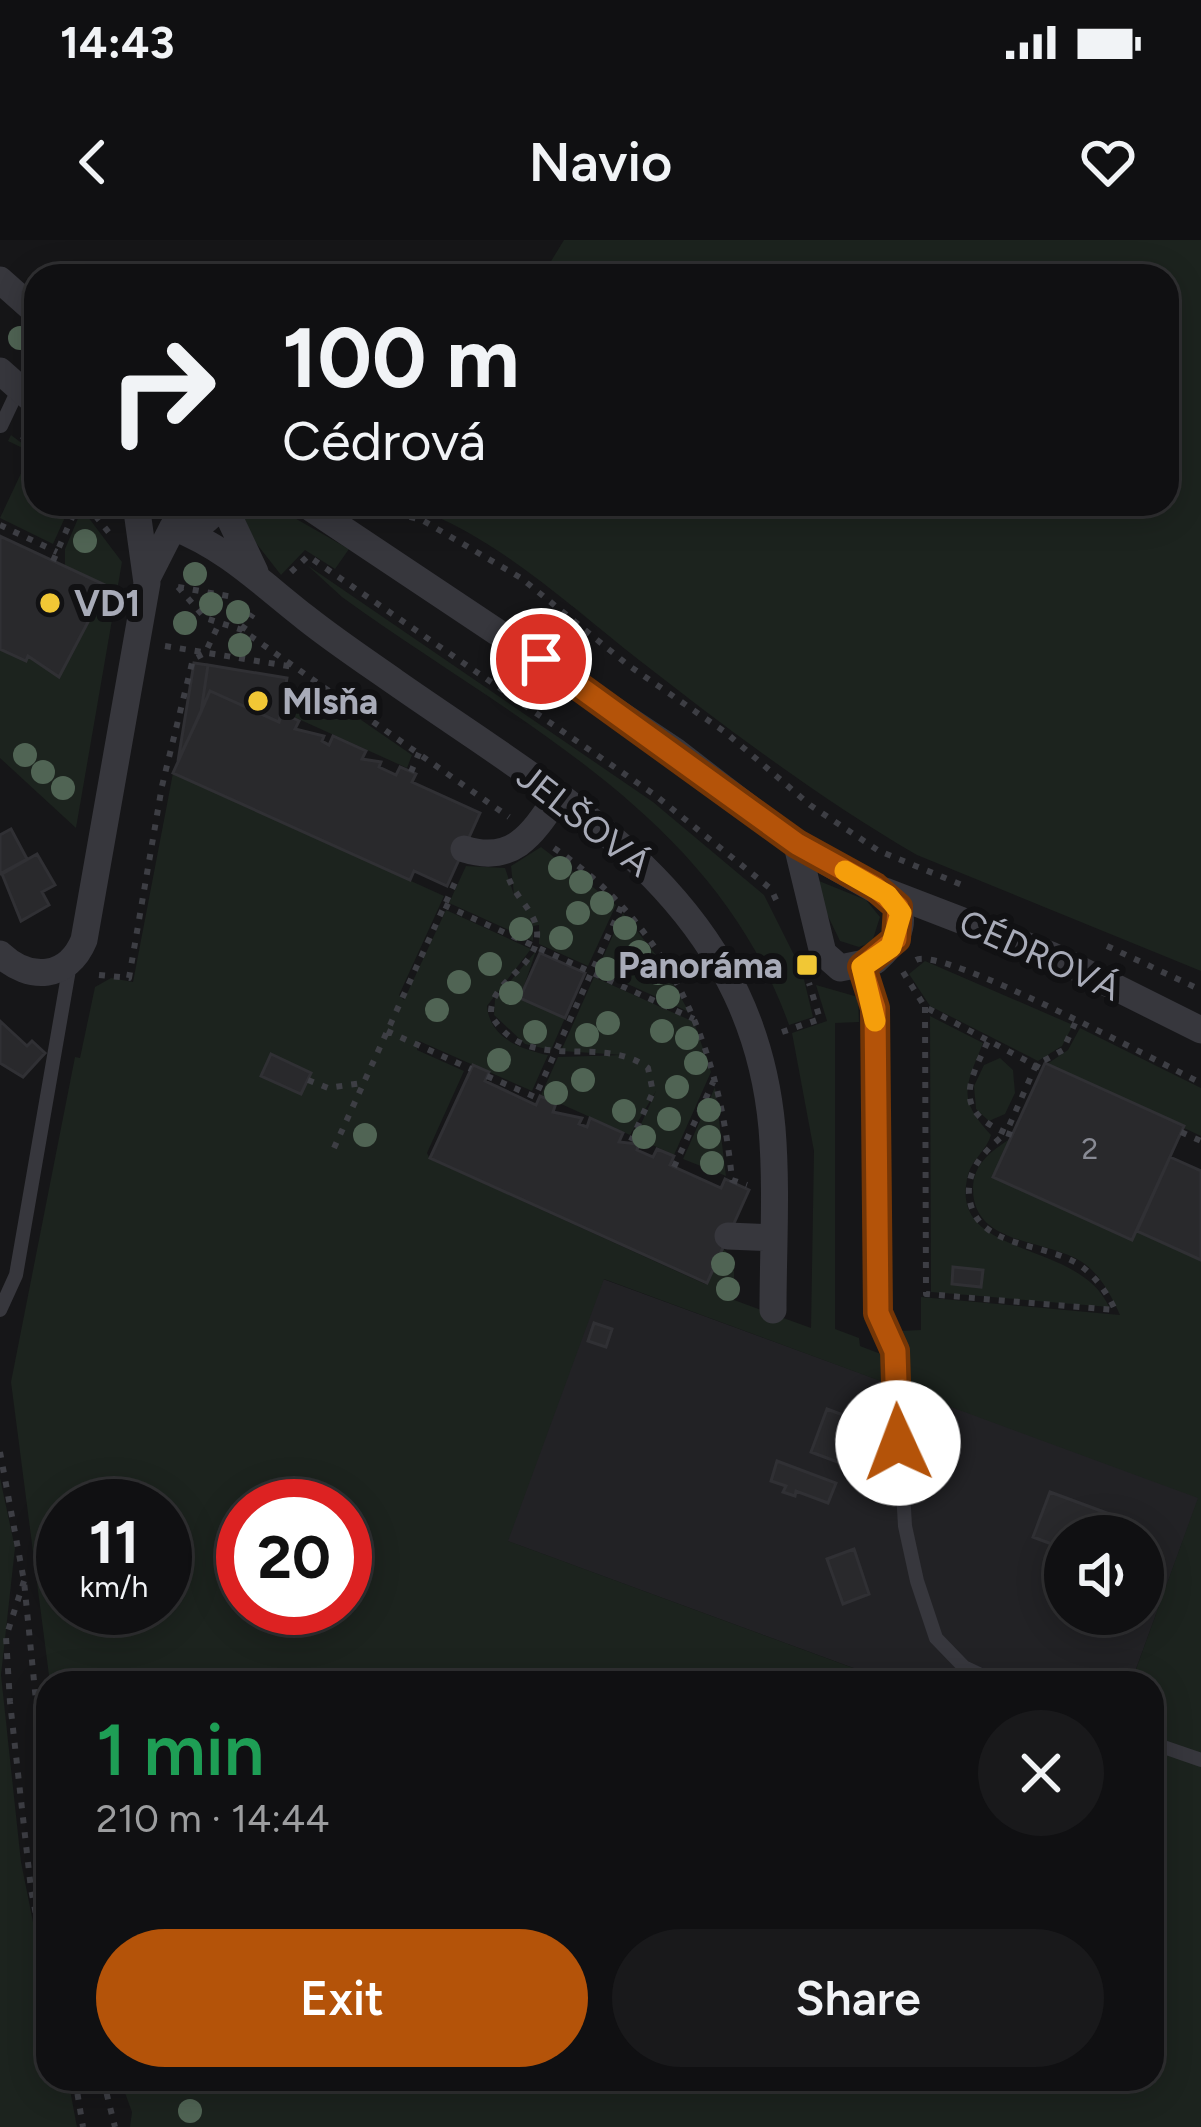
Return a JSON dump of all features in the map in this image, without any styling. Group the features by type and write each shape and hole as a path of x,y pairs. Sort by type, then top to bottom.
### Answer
{"street":[{"path":"0,280 24,301"},
{"path":"141,516 167,580"},
{"path":"149,516 255,572"},
{"path":"173,527 196,525 208,516"},
{"path":"229,516 255,572"},
{"name":"CÉDROVÁ","path":"322,516 656,738 797,844 875,887 1051,955 1201,1030"},
{"path":"0,954 34,973 70,964 84,940 167,580 173,527"},
{"name":"JELŠOVÁ","path":"255,572 330,636 558,796 646,864 715,952 757,1051 772,1128 773,1310"},
{"path":"466,850 508,852 533,834 558,796"},
{"path":"797,844 823,952 841,968 867,978 891,947 901,921 895,901 875,887"},
{"path":"728,1236 773,1238"}],"lane":[{"path":"1,426 18,387"},
{"path":"0,1310 16,1275 70,964"},
{"path":"867,978 878,1313 895,1351 905,1526 936,1638 972,1671"},
{"path":"1164,1747 1201,1760"}],"path":[{"path":"0,525 55,556 73,516"},
{"path":"406,516 422,520 520,578 628,665 724,732 810,805 879,851 981,893"},
{"path":"304,561 308,556 655,795 771,889 779,908"},
{"path":"167,580 218,626 242,630 580,866 622,905 664,958 698,1020 716,1075 732,1180 775,1185"},
{"path":"167,580 251,601 255,609 242,630"},
{"path":"162,626 158,645 296,668"},
{"path":"89,986 103,974 129,978 161,786 193,659 205,652 218,626"},
{"path":"288,716 310,677"},
{"path":"411,772 419,753"},
{"path":"334,1148 490,804"},
{"path":"516,893 536,925 535,946 492,999 490,1015 504,1034 524,1046 555,1053 622,1056 648,1068 653,1092 631,1141"},
{"path":"445,905 698,1020"},
{"path":"487,1076 535,1097 622,905"},
{"path":"1100,943 1201,991"},
{"path":"867,978 903,972 920,958 937,957 1201,1082"},
{"path":"903,972 925,1006 1039,1067"},
{"path":"806,974 816,978"},
{"path":"791,1029 820,1019 812,992"},
{"path":"925,1006 926,1294 1115,1310 1080,1265 995,1234 976,1218 969,1193 975,1167 1009,1134 1039,1067 1063,1050 1076,1022"},
{"path":"387,1031 471,1069"},
{"path":"988,1041 971,1080 970,1100 982,1122 1009,1134"},
{"path":"674,1167 716,1075"},
{"path":"308,1080 328,1088 364,1082"},
{"path":"1181,1132 1201,1141"},
{"path":"0,1452 25,1582 36,1696"},
{"path":"25,1582 7,1637 10,1702 36,1915"},
{"path":"77,2091 83,2127"},
{"path":"106,2091 116,2127"}],"shaded area":[{"path":"564,240 1201,240 1201,971 917,855 775,762 498,551 436,516 1179,516 1179,264 549,264"},
{"path":"24,467 24,516 66,516 53,544 0,518"},
{"path":"79,516 87,516 122,562 76,828 0,758 0,649 25,661 28,656 60,676 107,587 65,566 65,549"},
{"path":"244,516 291,516 349,549 335,569 305,550 281,575 252,538"},
{"path":"307,565 653,802 764,895 802,971 813,1017 789,1025 755,951 712,886 660,829 602,778 342,597"},
{"path":"312,686 412,755 407,768 294,717"},
{"path":"173,773 444,896 399,995 404,1000 446,910 531,949 487,1006 500,1034 548,1055 532,1091 419,1041 417,1050 464,1071 427,1153 430,1159 705,1284 722,1248 734,1259 734,1300 811,1328 814,1151 792,1033 827,1021 816,985 858,997 859,1022 835,1023 835,1329 859,1338 860,1346 907,1364 899,1331 921,1330 921,1297 1120,1315 1100,1279 1082,1262 998,1231 976,1208 976,1172 1010,1139 994,1178 1132,1240 1137,1231 1201,1260 1201,2127 130,2127 132,2112 124,2091 1164,2091 1164,1671 1135,1671 1148,1635 1164,1635 1164,1592 1198,1498 604,1279 508,1541 861,1671 48,1671 44,1635 192,1635 192,1479 36,1479 36,1575 11,1382 75,1057 80,1058 95,987 111,978 133,982","holes":["270,1055 310,1073 301,1094 261,1076"]},
{"path":"541,847 616,905 588,966 539,944 539,925 533,926 533,941 449,903 466,866 505,868 514,895 511,866"},
{"path":"819,881 866,900 880,917 872,942 859,947 840,941 814,887"},
{"path":"623,913 660,960 689,1012 597,970"},
{"path":"536,951 520,998 565,1018 551,1050 525,1044 494,1015 495,999"},
{"path":"925,961 1073,1025 1062,1046 1038,1061 930,1006 909,974"},
{"path":"594,977 694,1022 711,1072 674,1155 635,1137 656,1091 630,1135 541,1095 558,1057 623,1055 561,1051"},
{"path":"930,1016 983,1043 968,1092 973,1111 991,1135 968,1175 967,1202 977,1222 995,1236 1071,1269 1093,1285 1109,1307 931,1292"},
{"path":"1080,1028 1201,1088 1201,1136 1047,1064 1068,1050"},
{"path":"1000,1058 1013,1070 1015,1093 1005,1114 989,1121 976,1109 974,1086 984,1065"},
{"path":"715,1087 726,1176 683,1159"},
{"path":"603,1279 1199,1497 1164,1593 1164,1515 1044,1515 1044,1635 1149,1635 1135,1671 861,1671 507,1541"},
{"path":"0,1478 15,1548 1,1675 21,1862 36,1937 36,2091 70,2091 77,2127 0,2127"}],"building":[{"name":"VD1","path":"0,536 107,586 59,677 28,656 26,661 0,649"},
{"path":"194,663 208,665 201,712 178,761"},
{"name":"Mlsňa","path":"208,665 287,678 279,722 210,691 201,712"},
{"path":"210,691 279,722 282,713 299,721 295,729 324,736 322,741 329,745 333,736 366,751 362,759 381,762 379,767 396,775 400,767 416,774 412,782 480,813 447,886 414,871 410,880 173,773"},
{"path":"11,829 27,859 0,874 0,835"},
{"path":"37,854 55,885 42,892 49,905 21,921 2,874"},
{"path":"540,953 585,973 565,1018 520,998"},
{"path":"0,1021 27,1046 32,1041 45,1053 23,1077 0,1063"},
{"path":"271,1054 311,1073 301,1094 261,1076"},
{"path":"1045,1063 1184,1126 1132,1240 993,1177"},
{"path":"473,1065 489,1072 485,1081 536,1105 540,1096 556,1103 553,1112 582,1118 579,1124 587,1127 590,1118 623,1133 619,1142 639,1144 637,1150 653,1157 657,1149 674,1156 670,1165 721,1188 725,1179 749,1190 707,1283 430,1158"},
{"path":"1170,1157 1201,1171 1201,1260 1137,1231"},
{"path":"953,1267 983,1270 981,1287 952,1284"},
{"path":"594,1323 612,1329 606,1347 588,1341"},
{"path":"827,1409 859,1421 843,1464 811,1452"},
{"path":"777,1461 836,1483 828,1503 796,1491 795,1496 783,1492 786,1486 771,1481"},
{"path":"1050,1492 1112,1515 1044,1515 1044,1541 1033,1537"},
{"path":"854,1549 869,1594 843,1604 827,1559"}],"slow traffic":[{"path":"845,871 895,901 901,913 891,947 862,967 875,1021"}],"place":[{"name":"VD1","path":"50,603"},
{"name":"Mlsňa","path":"258,701"},
{"name":"Panoráma","path":"807,965"}],"route":[{"path":"541,659 675,751 797,844 895,901 901,913 891,947 862,967 875,1008 878,1313 895,1351 898,1443"}]}
